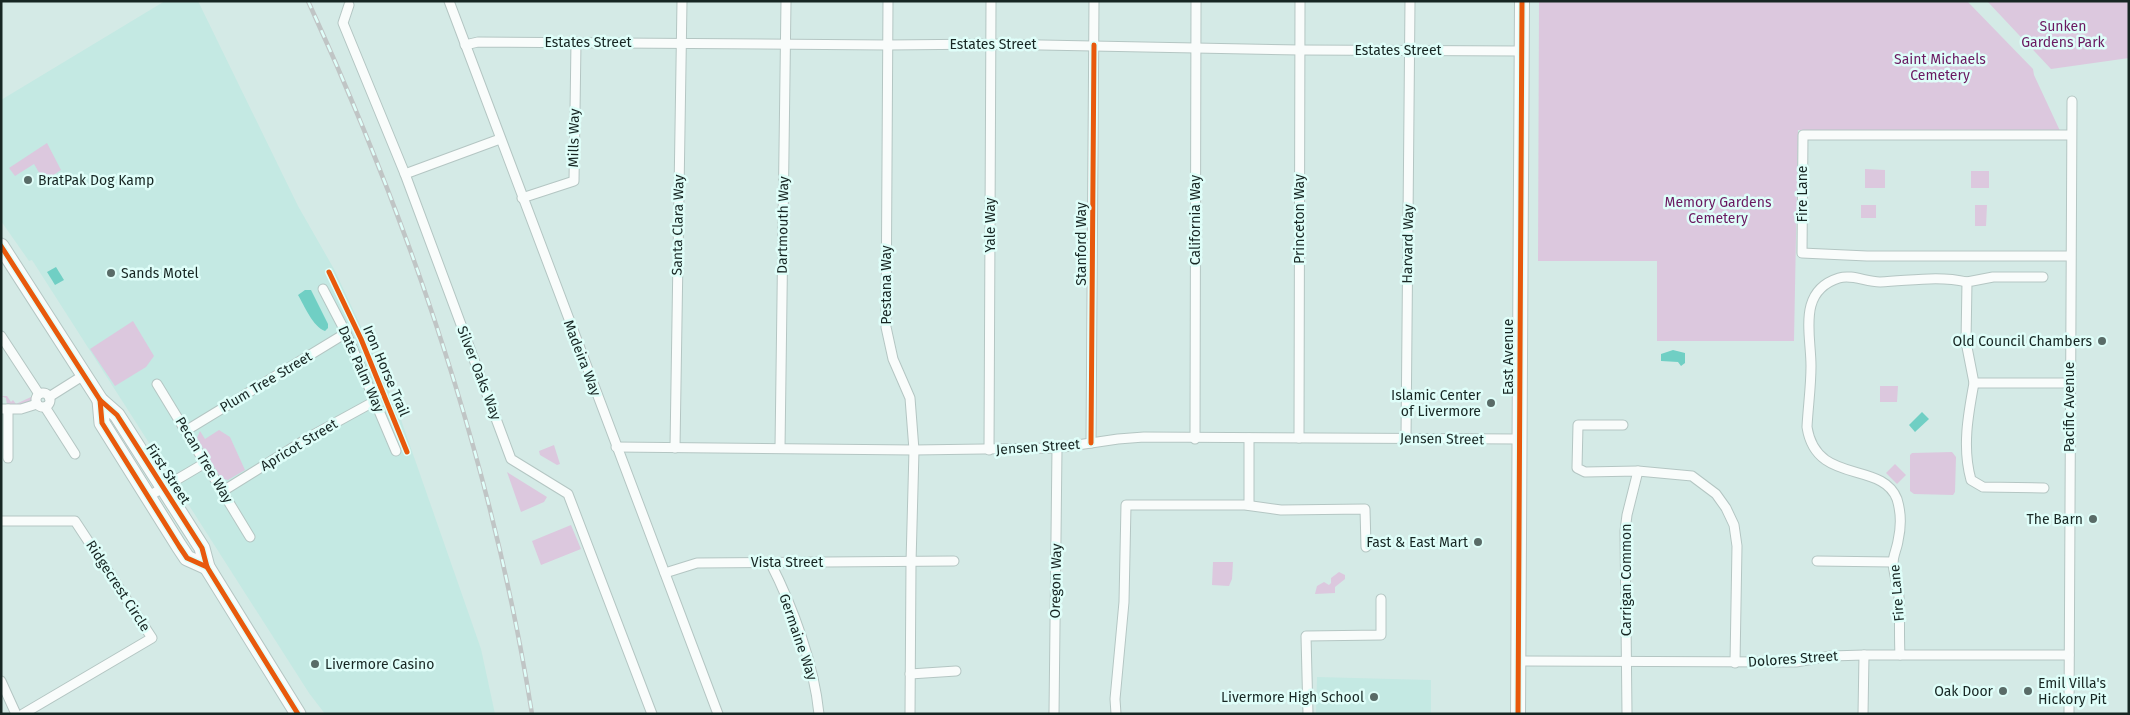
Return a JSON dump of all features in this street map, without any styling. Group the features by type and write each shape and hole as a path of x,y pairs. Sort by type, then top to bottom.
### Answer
{"main road":[{"name":"East Avenue","path":"1518,714 1522,1"},
{"name":"First Street","path":"1,246 100,400 117,415 202,548 207,567 298,714"},
{"name":"First Street","path":"100,400 102,423 187,558 207,567"}],"street":[{"name":"Madeira Way","path":"449,1 616,448 718,714"},
{"name":"Santa Clara Way","path":"674,448 682,1"},
{"name":"Dartmouth Way","path":"780,448 786,1"},
{"name":"Pestana Way","path":"888,1 886,327 893,360 910,398 914,450 910,714"},
{"name":"Yale Way","path":"989,450 991,1"},
{"name":"Stanford Way","path":"1091,443 1094,1"},
{"name":"California Way","path":"1195,439 1196,1"},
{"name":"Princeton Way","path":"1299,438 1300,1"},
{"name":"Harvard Way","path":"1406,438 1410,1"},
{"name":"Silver Oaks Way","path":"349,5 343,22 405,174 511,459 568,494 652,714"},
{"name":"Estates Street","path":"465,45 478,42 682,42 1521,51"},
{"name":"Mills Way","path":"522,198 574,180 576,42"},
{"name":"Pacific Avenue","path":"2069,714 2072,101"},
{"name":"Fire Lane","path":"2070,256 1867,256 1802,254 1803,135 2071,135"},
{"path":"405,174 500,139"},
{"name":"Fire Lane","path":"1900,655 1898,596 1893,562 1898,540 1900,516 1897,499 1884,483 1831,464 1822,458 1809,438 1807,427 1811,354 1808,316 1813,298 1822,286 1840,278 1854,277 1876,282 1924,278 1952,279 1967,282 1993,277 2043,277"},
{"path":"1967,282 1966,342 1974,383 1968,415 1966,462 1971,480 1983,487 2044,488"},
{"name":"Date Palm Way","path":"323,289 346,333 396,451"},
{"name":"Plum Tree Street","path":"187,430 346,333"},
{"path":"1,336 39,394"},
{"path":"8,458 5,409 21,409 49,402 49,397 84,375"},
{"path":"1974,383 2070,383"},
{"name":"Pecan Tree Way","path":"157,384 187,430 250,537"},
{"path":"39,394 44,393 49,397"},
{"path":"39,394 35,400 41,405 75,454"},
{"name":"Apricot Street","path":"223,491 313,435 375,401"},
{"path":"1623,425 1578,426 1577,468 1585,472 1638,471 1692,476 1716,494 1726,508 1734,525 1737,546 1735,662"},
{"name":"Jensen Street","path":"616,448 989,450 1057,448 1144,438 1519,439"},
{"path":"1248,438 1249,505"},
{"name":"Oregon Way","path":"1054,714 1057,448"},
{"path":"149,496 206,463"},
{"name":"Carrigan Common","path":"1626,714 1625,531 1638,471"},
{"path":"1116,714 1115,699 1124,602 1126,505 1249,505 1281,510 1365,509 1366,547"},
{"name":"Ridgecrest Circle","path":"1,521 75,521 152,638 23,714"},
{"name":"Vista Street","path":"664,573 697,563 911,563 954,561"},
{"name":"Germaine Way","path":"770,562 812,668 820,714"},
{"path":"1817,562 1893,562"},
{"path":"1308,714 1306,636 1381,635 1381,599"},
{"path":"1864,655 1864,714"},
{"name":"Dolores Street","path":"1518,661 1796,662 1831,656 1864,655 2068,655"},
{"path":"910,674 956,671"},
{"path":"1,681 16,714"}],"shaded area":[{"path":"165,1 198,1 298,206 334,269 376,359 399,414 481,649 495,714 325,714 309,693 32,260 29,261 1,221 1,100"},
{"name":"Livermore High School","path":"1317,677 1431,680 1431,714 1316,714"}],"green space":[{"path":"1539,1 1967,1 2033,69 2061,133 1798,130 1794,341 1657,341 1657,261 1538,261"},
{"name":"Sunken Gardens Park","path":"1987,1 2129,1 2129,58 2051,69"},
{"path":"47,143 61,170 44,181 34,164 15,176 9,168"},
{"path":"1865,169 1885,170 1885,188 1865,188"},
{"path":"1971,171 1989,171 1989,188 1971,188"},
{"path":"1861,205 1876,205 1876,218 1861,218"},
{"path":"1975,205 1987,205 1986,226 1975,226"},
{"path":"133,321 154,356 146,367 115,386 90,349"},
{"path":"1880,386 1898,386 1897,402 1880,402"},
{"path":"1,396 7,396 11,402 13,400 16,404 33,396 29,403 7,405 6,398"},
{"path":"219,430 230,437 245,470 228,480 221,478 197,438 200,431 205,439"},
{"path":"554,445 560,464 557,465 540,455 539,451"},
{"path":"1952,452 1956,457 1955,492 1953,495 1914,494 1910,491 1910,455 1912,453"},
{"path":"1895,464 1906,475 1897,484 1886,473"},
{"path":"507,472 547,497 544,502 521,512"},
{"path":"571,525 581,549 541,565 532,541"},
{"path":"1213,562 1233,562 1232,579 1229,586 1212,585"},
{"path":"1339,572 1345,575 1345,579 1335,587 1335,593 1315,594 1317,586 1324,582 1329,585 1331,578"}],"water":[{"path":"56,267 64,280 55,285 47,272"},
{"path":"305,290 311,290 328,324 328,328 325,331 313,320 298,295"},
{"path":"1673,350 1685,353 1685,363 1681,366 1678,362 1661,361 1661,354"},
{"path":"1922,412 1929,419 1915,432 1909,425"}],"railway":[{"path":"308,1 381,173 414,261 444,350 495,530 532,714"}],"cycle path":[{"path":"1518,714 1522,1"},
{"path":"1091,443 1094,45"},
{"path":"1,246 100,400 117,415 202,548 207,567 298,714"},
{"name":"Iron Horse Trail","path":"329,272 361,339 407,452"},
{"path":"100,400 102,423 179,546 187,558 207,567"}],"place":[{"name":"BratPak Dog Kamp","path":"28,180"},
{"name":"Sands Motel","path":"111,273"},
{"name":"Old Council Chambers","path":"2102,341"},
{"name":"Islamic Center of Livermore","path":"1491,403"},
{"name":"The Barn","path":"2093,519"},
{"name":"Fast & East Mart","path":"1478,542"},
{"name":"Livermore Casino","path":"315,664"},
{"name":"Oak Door","path":"2003,691"},
{"name":"Emil Villa's Hickory Pit","path":"2028,691"},
{"name":"Livermore High School","path":"1374,697"}],"park label":[{"name":"Saint Michaels Cemetery","path":"1940,68"},
{"name":"Memory Gardens Cemetery","path":"1718,210"}]}
